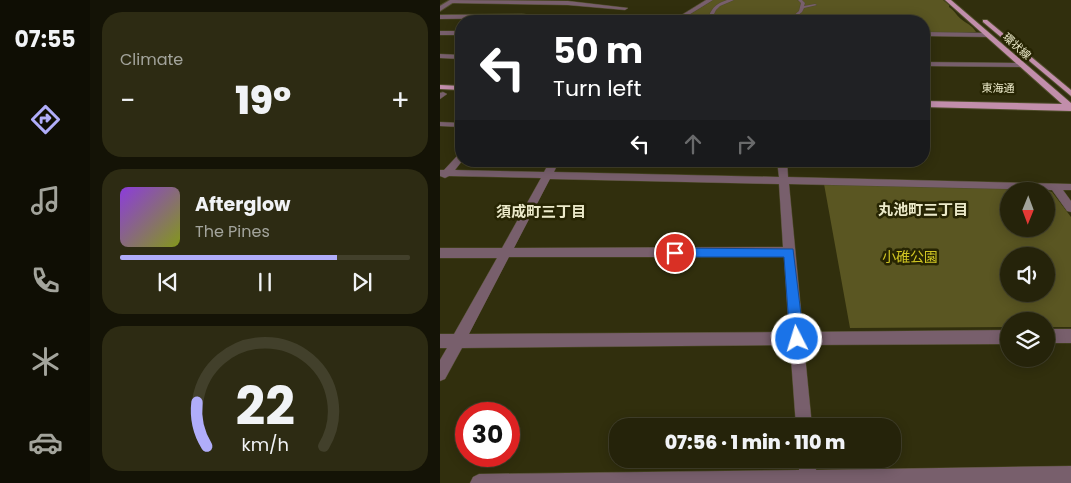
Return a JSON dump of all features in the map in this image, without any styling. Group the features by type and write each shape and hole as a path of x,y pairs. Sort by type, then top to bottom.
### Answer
{"main road":[{"name":"環状線","path":"948,0 1069,104"},
{"path":"960,0 975,12"},
{"name":"環状線","path":"982,19 1071,94"},
{"path":"441,93 455,90"},
{"path":"441,93 455,94"},
{"name":"東海通","path":"930,97 1069,104"},
{"path":"930,104 1069,104"}],"street":[{"path":"685,15 710,0"},
{"path":"711,15 712,10 732,0"},
{"path":"799,15 803,7 801,0"},
{"path":"440,9 452,1 541,1 625,8"},
{"path":"524,15 541,1"},
{"path":"803,7 815,5"},
{"path":"440,17 455,17"},
{"path":"440,33 455,33"},
{"path":"930,34 988,35"},
{"path":"440,56 455,56"},
{"path":"930,64 1022,65"},
{"path":"440,124 455,125"},
{"path":"442,175 455,163"},
{"path":"440,374 552,167"},
{"path":"782,167 803,418"},
{"path":"442,175 548,175 1000,185"},
{"path":"1055,186 1071,187"},
{"path":"1055,187 1071,208"},
{"path":"440,253 789,252"},
{"path":"1055,336 1071,336"},
{"path":"440,341 1000,337"},
{"path":"808,468 809,481"},
{"path":"479,483 809,481 1071,476"}],"green space":[{"path":"713,0 943,0 959,18 976,32 930,33 930,15 689,15"},
{"name":"小碓公園","path":"824,184 1000,188 1000,238 1055,238 1055,196 1071,217 1071,327 1055,327 1055,312 1000,312 1000,327 850,328"}],"district":[{"name":"丸池町三丁目","path":"923,209"},
{"name":"須成町三丁目","path":"541,211"}],"route":[{"path":"675,253 789,252 797,339"}]}
